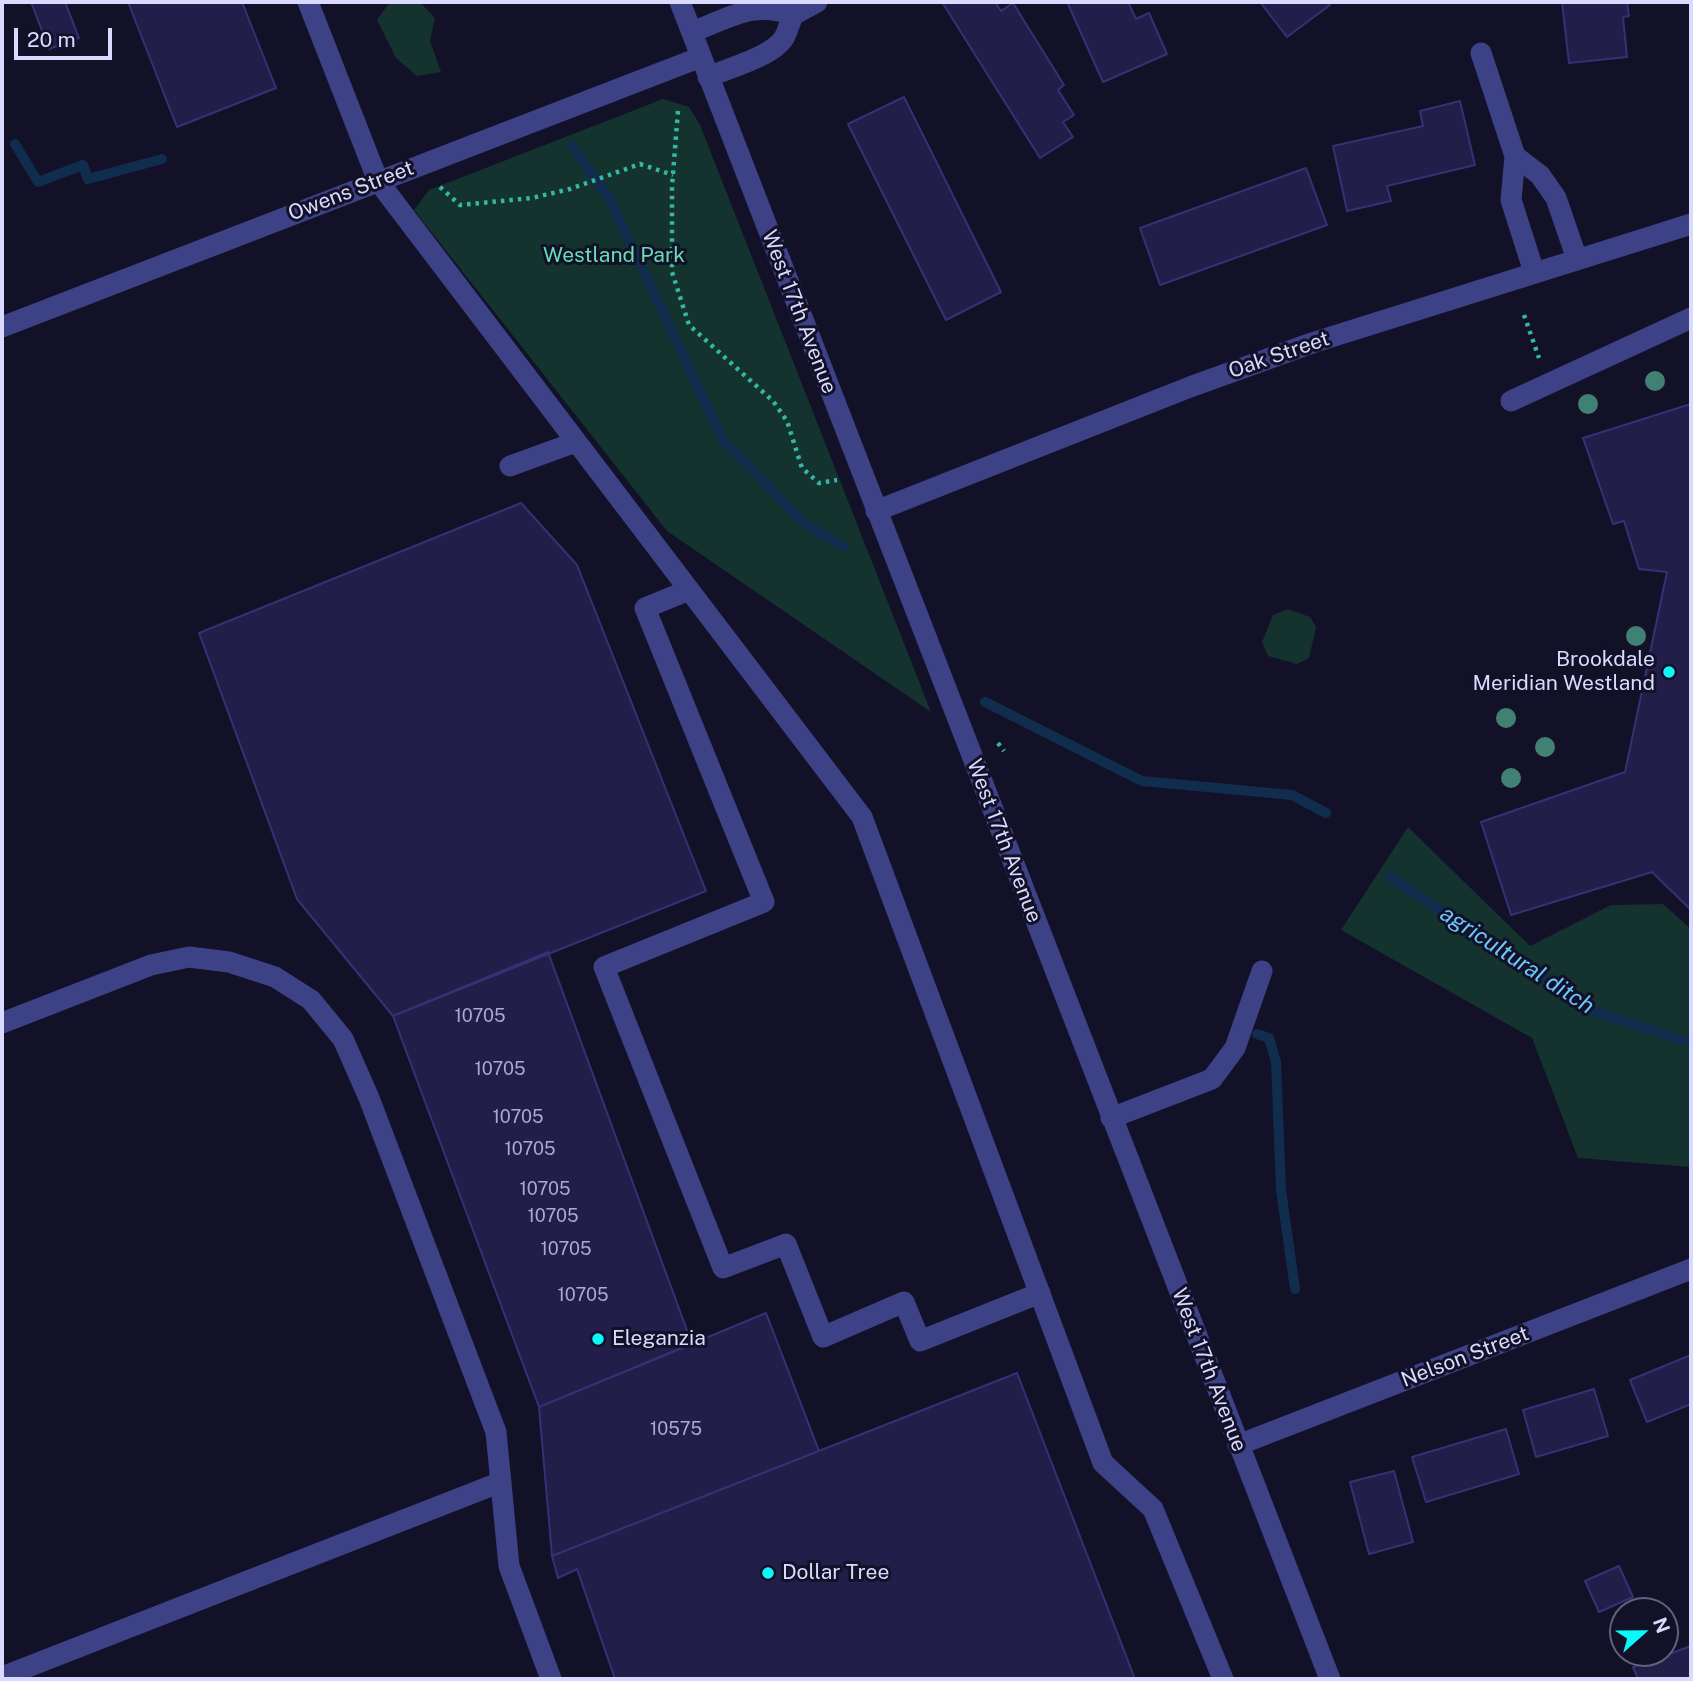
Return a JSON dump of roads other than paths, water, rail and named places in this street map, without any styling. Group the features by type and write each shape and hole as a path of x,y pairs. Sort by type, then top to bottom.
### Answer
{"street":[{"path":"308,2 378,181 862,817 1103,1463 1153,1509 1223,1679"},
{"name":"West 17th Avenue","path":"680,2 1330,1679"},
{"path":"692,32 758,7 775,8 793,15 817,2"},
{"name":"Owens Street","path":"2,327 415,166 705,67 766,53 785,38 793,15"},
{"path":"1481,53 1515,156 1511,200 1534,272"},
{"path":"1515,156 1540,175 1556,198 1577,258"},
{"name":"Oak Street","path":"876,512 1312,342 1691,224"},
{"path":"1511,401 1691,318"},
{"path":"510,466 576,442"},
{"path":"689,590 645,608 764,902 604,967 723,1268 786,1244 823,1337 904,1302 920,1341 1040,1293"},
{"path":"2,1023 151,965 189,957 229,962 275,976 311,1000 344,1039 496,1432 509,1566 551,1679"},
{"path":"1111,1118 1212,1079 1235,1048 1262,971"},
{"name":"Nelson Street","path":"1238,1445 1691,1269"},
{"path":"2,1678 501,1482"}],"waterway":[{"path":"15,144 38,182 83,165 88,179 162,159"},
{"name":"agricultural ditch","path":"572,146 609,198 723,440 804,523 844,547"},
{"name":"agricultural ditch","path":"985,702 1142,781 1292,795 1326,813"},
{"name":"agricultural ditch","path":"1389,876 1590,1010 1691,1043"},
{"path":"1257,1034 1269,1038 1276,1062 1281,1190 1295,1289"}],"place":[{"name":"Brookdale Meridian Westland","path":"1669,672"},
{"name":"Eleganzia","path":"598,1339"},
{"name":"Dollar Tree","path":"768,1573"}],"park label":[{"name":"Westland Park","path":"614,256"}]}
